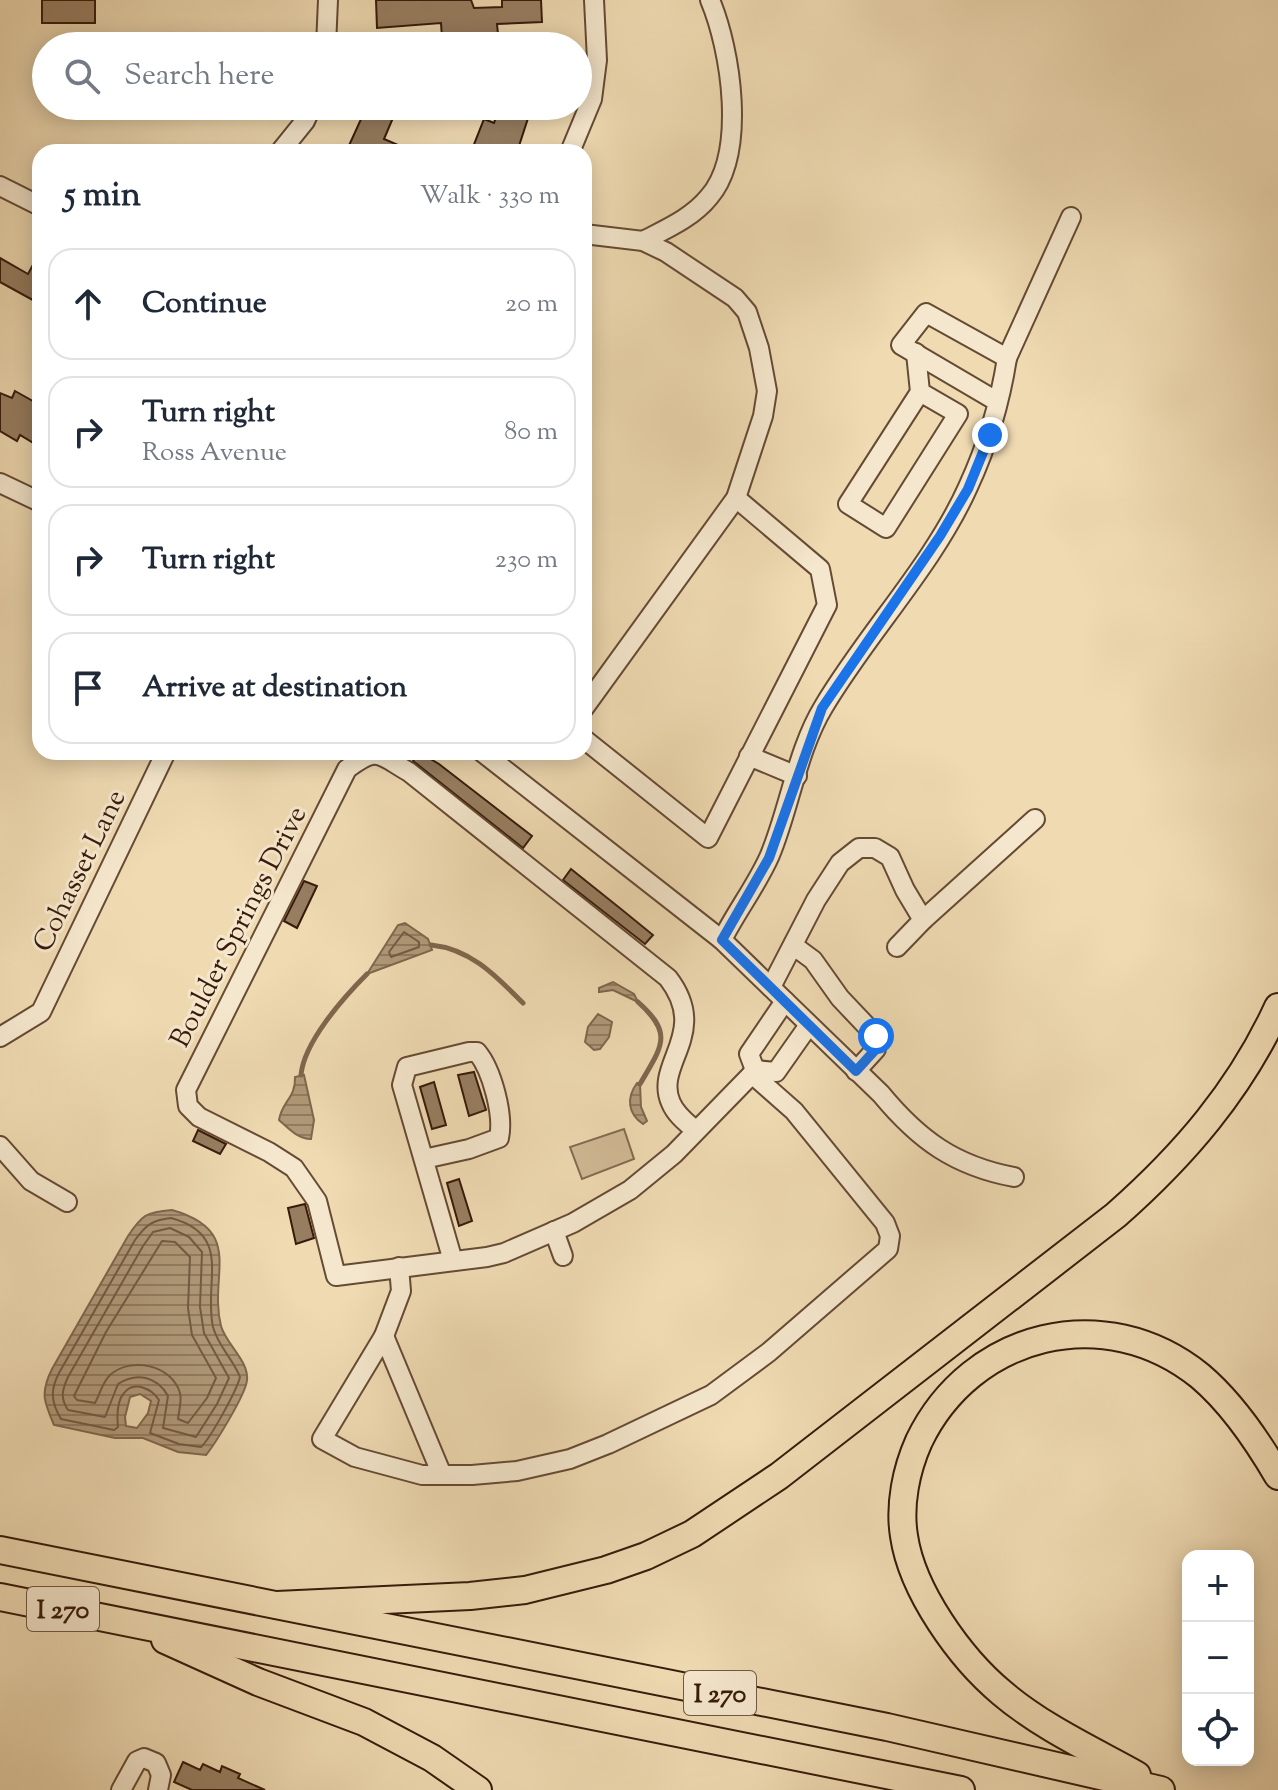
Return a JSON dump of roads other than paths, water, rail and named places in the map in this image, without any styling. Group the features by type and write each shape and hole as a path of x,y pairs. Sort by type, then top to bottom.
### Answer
{"highway":[{"path":"277,1605 470,1596 525,1590 606,1570 646,1556 692,1534 791,1467 1116,1215 1161,1175 1198,1135 1234,1087 1278,1007"},
{"path":"1163,1790 1049,1726 1002,1693 946,1629 919,1583 904,1536 906,1480 914,1453 928,1423 947,1397 971,1373 997,1356 1028,1342 1055,1335 1086,1334 1114,1337 1147,1346 1172,1357 1200,1377 1250,1431 1278,1476"},
{"name":"I 270","path":"0,1550 887,1727 1163,1790"},
{"name":"I 270","path":"0,1597 961,1790"},
{"path":"125,1622 258,1682 364,1722 432,1758 478,1790"}],"street":[{"path":"327,32 328,0"},
{"path":"592,99 597,60 594,0"},
{"path":"643,241 682,221 711,196 729,159 732,118 728,68 710,0"},
{"path":"286,144 305,120"},
{"path":"573,144 583,120"},
{"path":"0,186 32,202"},
{"path":"722,940 769,858 822,708 940,536 968,489 990,435 1007,358 1071,217"},
{"path":"592,235 643,241 666,252 735,298 747,312 759,348 767,391 763,416 736,498 592,697"},
{"path":"998,402 901,345 926,313 1007,358"},
{"path":"916,353 920,392 848,504 886,528 958,414 920,392"},
{"path":"0,483 32,498"},
{"path":"592,745 708,838 827,605 820,569 736,498"},
{"path":"749,756 797,776"},
{"name":"Cohasset Lane","path":"0,1037 41,1012 162,760"},
{"name":"Boulder Springs Drive","path":"359,760 347,769 186,1090 188,1106 199,1117 294,1168 317,1201 336,1276 399,1267"},
{"name":"Boulder Springs Drive","path":"390,760 668,978 679,993 685,1011 681,1047 671,1067 667,1090 677,1114 696,1131"},
{"path":"492,760 722,940 881,1094 904,1121 938,1149 970,1166 1014,1177"},
{"path":"897,947 1035,819"},
{"path":"771,987 816,900 840,863 859,848 875,848 890,857 923,920"},
{"path":"794,946 813,960 840,998 876,1036 876,1049 856,1071"},
{"path":"785,1001 749,1054 754,1072 794,1111 885,1223 890,1236 888,1249 769,1352 711,1395 570,1459 517,1471 422,1475 355,1457 322,1439 384,1336 401,1291 399,1267 504,1253 554,1231 630,1190 674,1154 754,1072 776,1072 809,1025"},
{"path":"424,1159 469,1149 499,1138 502,1125 489,1070 477,1052 407,1067 402,1085 453,1261"},
{"path":"0,1146 31,1181 67,1202"},
{"path":"554,1231 563,1256"},
{"path":"384,1336 442,1475"},
{"path":"121,1790 137,1761 144,1758 156,1763 161,1775 158,1790"}],"water":[{"path":"405,923 428,939 432,950 367,974 398,925"},
{"path":"613,982 634,994 638,1002 613,990 599,992 599,988"},
{"path":"598,1014 612,1022 609,1037 600,1049 594,1050 585,1042 588,1027"},
{"path":"304,1075 314,1120 311,1139 298,1135 279,1120 293,1090 295,1077"},
{"path":"637,1083 640,1084 641,1107 647,1121 643,1124 630,1105"},
{"path":"172,1210 195,1219 209,1230 217,1242 221,1326 247,1373 241,1396 206,1455 178,1452 143,1438 115,1438 54,1425 46,1404 46,1385 52,1369 128,1236 146,1216","holes":["140,1394 151,1401 148,1413 137,1428 126,1426 130,1397"]}],"waterway":[{"path":"431,945 471,958 523,1003"},
{"path":"301,1075 317,1035 336,1008 367,974"},
{"path":"638,1002 657,1023 661,1041 640,1084"}]}
